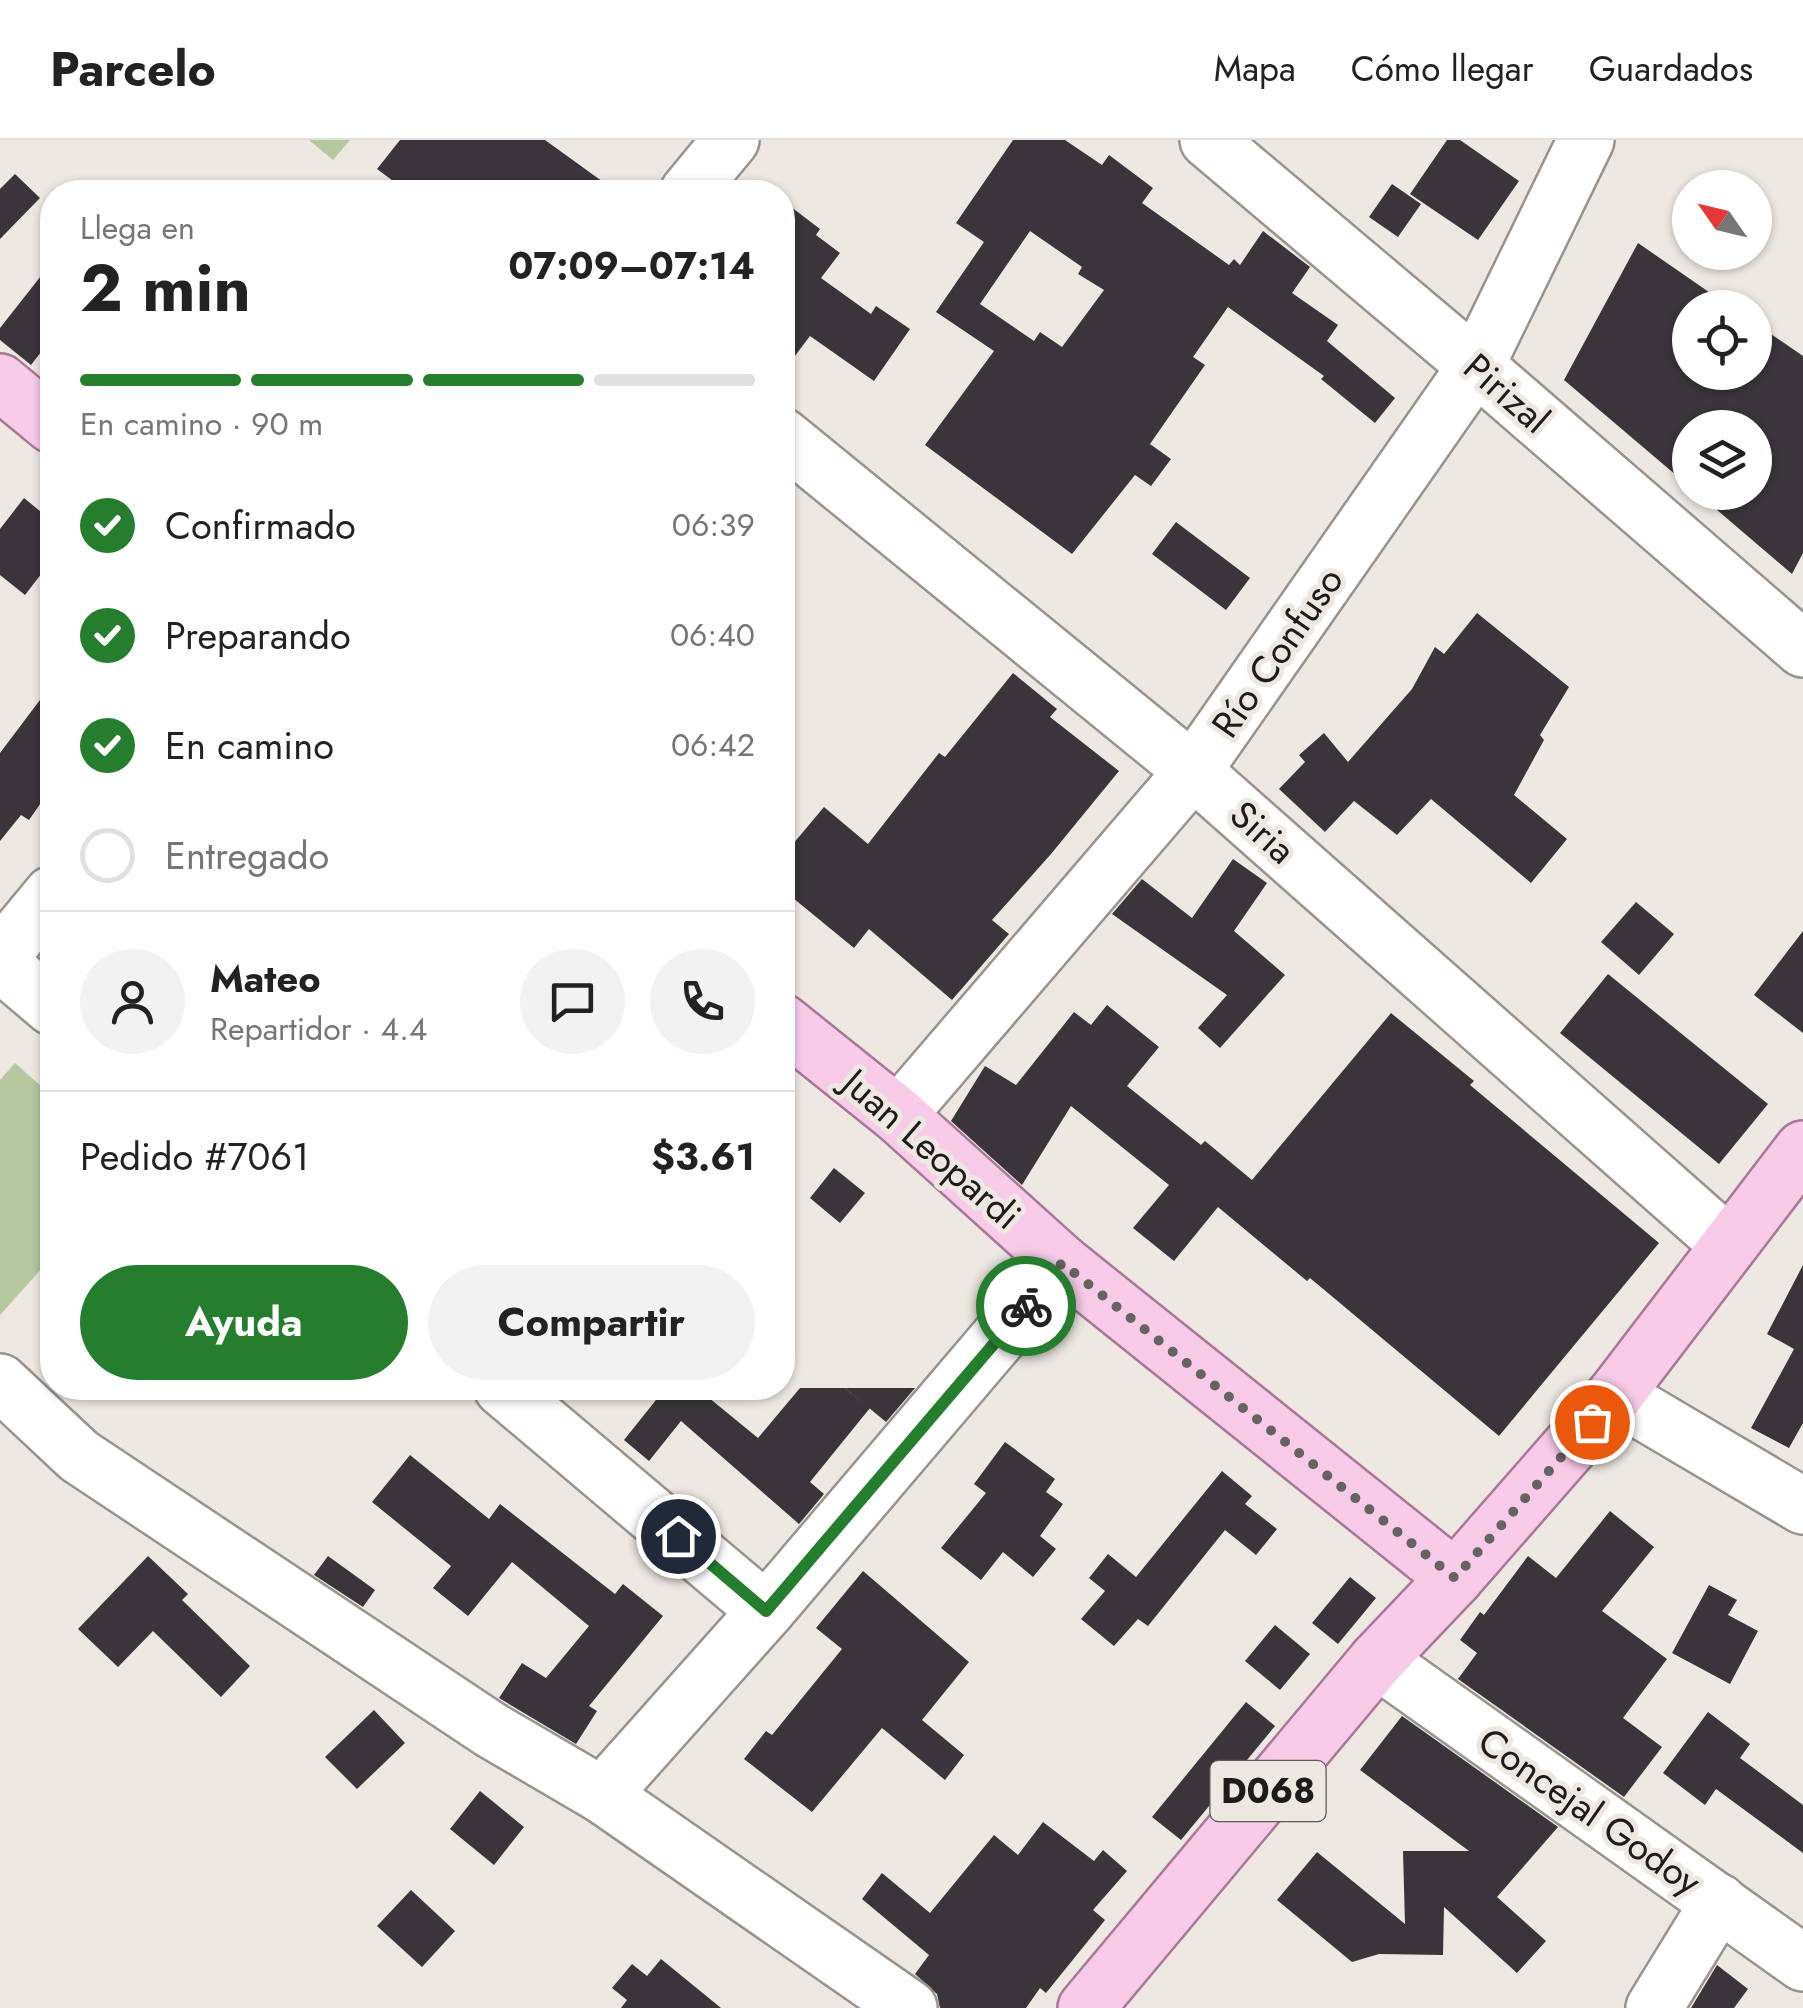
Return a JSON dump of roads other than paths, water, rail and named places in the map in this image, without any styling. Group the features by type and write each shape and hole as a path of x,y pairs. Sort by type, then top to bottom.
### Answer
{"main road":[{"path":"0,382 40,414"},
{"name":"Juan Leopardi","path":"795,1033 898,1116 1062,1263 1455,1578"},
{"name":"D068","path":"1086,2008 1377,1660 1616,1396 1803,1149"}],"street":[{"path":"698,180 731,140"},
{"name":"Pirizal","path":"1208,140 1803,649"},
{"name":"Río Confuso","path":"898,1116 1193,771 1476,366 1586,140"},
{"name":"Siria","path":"795,447 1193,771 1729,1245"},
{"path":"40,909 0,960 40,996"},
{"path":"602,1795 766,1611 1062,1263"},
{"path":"0,1382 79,1456 490,1730 602,1795 909,2008"},
{"path":"1616,1396 1803,1506"},
{"path":"516,1400 766,1611"},
{"name":"Concejal Godoy","path":"1377,1660 1803,1963"},
{"path":"1654,2008 1719,1902"}]}
